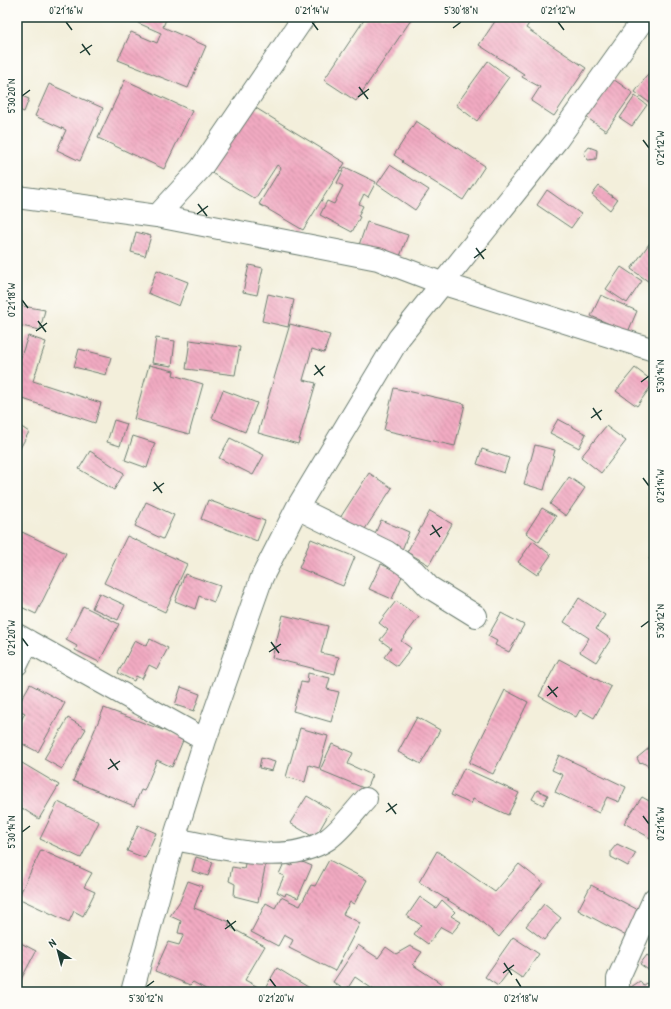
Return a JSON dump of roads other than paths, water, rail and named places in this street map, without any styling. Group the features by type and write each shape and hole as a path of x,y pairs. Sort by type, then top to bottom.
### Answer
{"street":[{"path":"157,216 201,168 249,95 304,17"},
{"path":"132,992 174,839 205,740 262,577 297,508 399,338 441,283 557,140 645,17"},
{"path":"17,197 157,216 378,259 441,283 654,350"},
{"path":"297,508 388,552 414,571 429,587 476,616"},
{"path":"17,664 22,638 205,740"},
{"path":"174,839 269,855 305,850 329,839 366,799"},
{"path":"618,992 618,979 654,899"}]}
